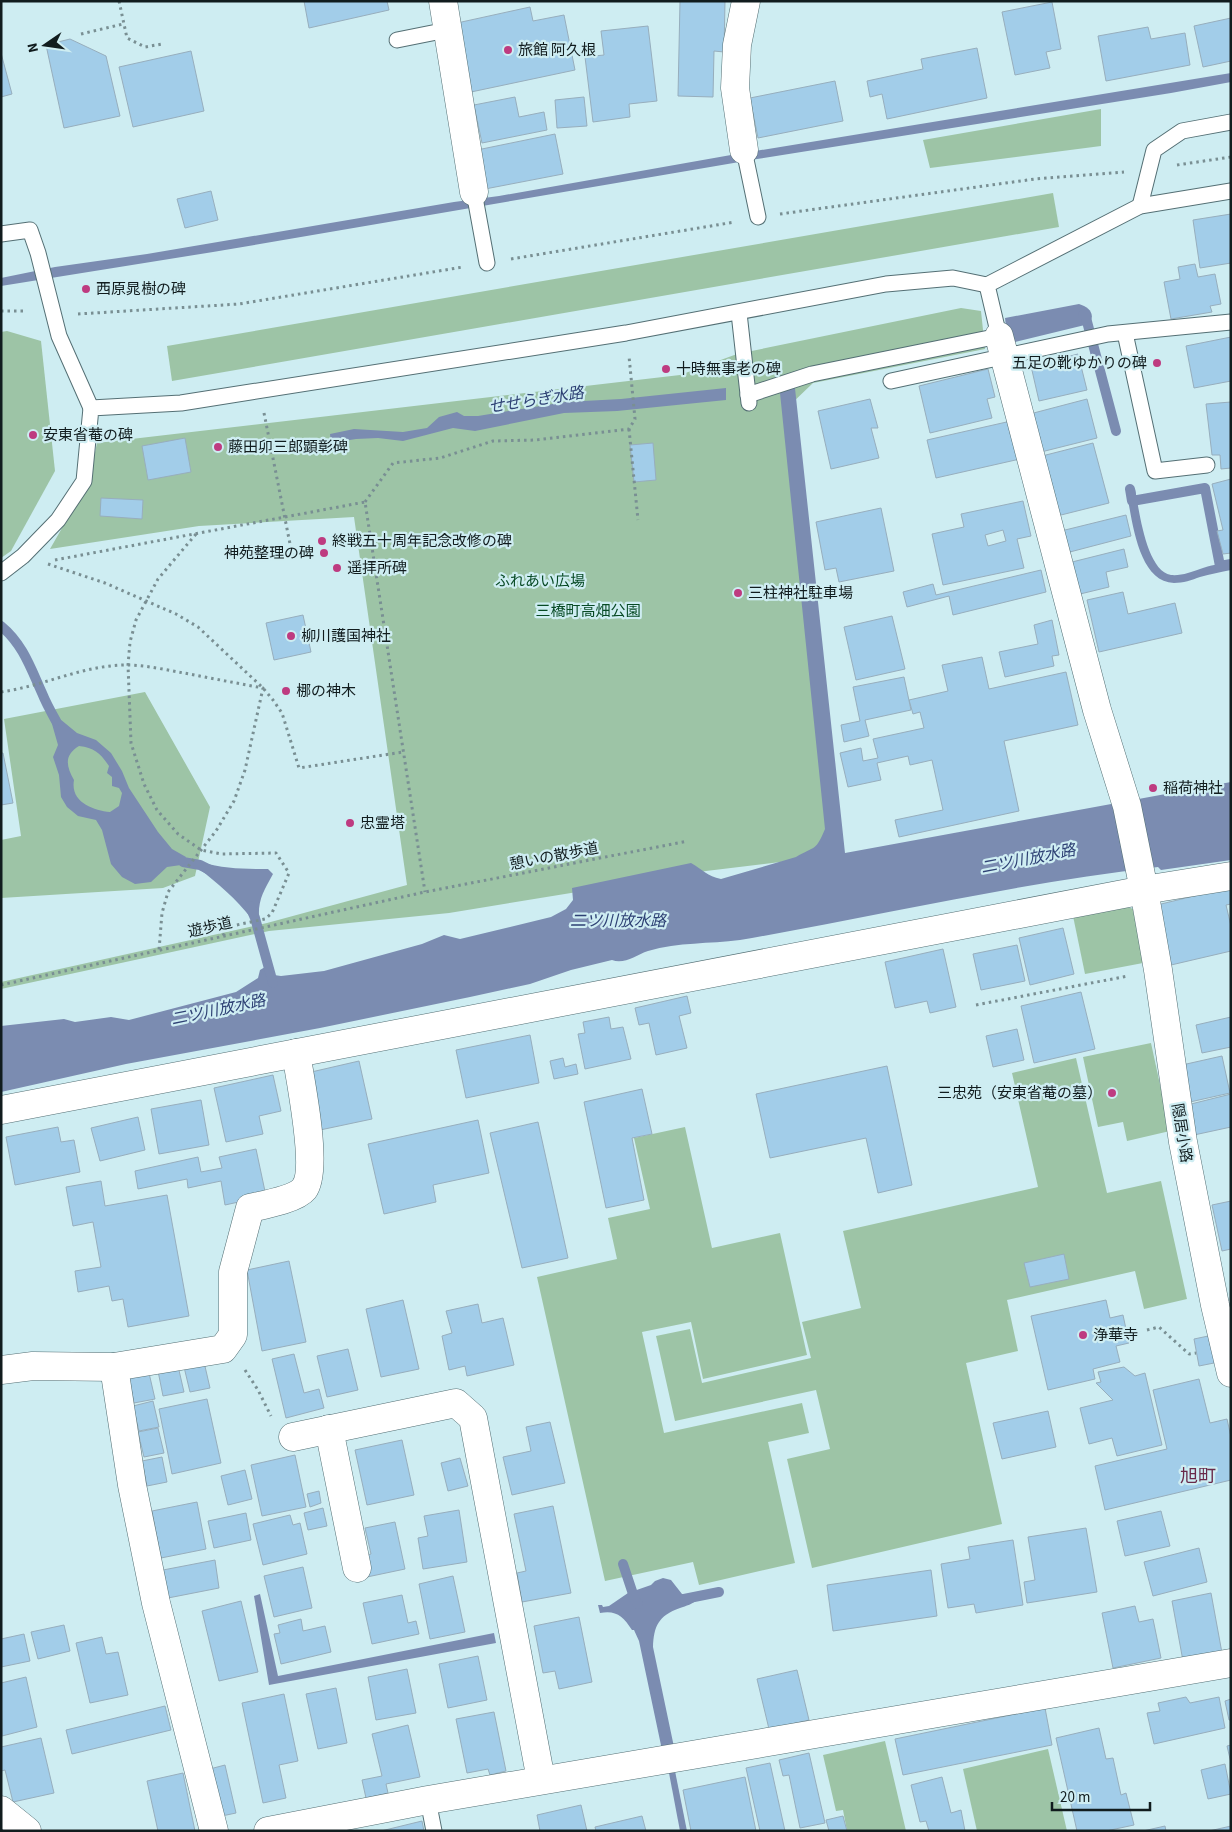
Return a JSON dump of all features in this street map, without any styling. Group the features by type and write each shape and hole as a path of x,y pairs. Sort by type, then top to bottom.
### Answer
{"street":[{"path":"443,1 475,202"},
{"path":"745,157 735,88 737,45 746,1"},
{"name":"隠居小路","path":"1002,346 1097,710 1127,806 1158,970 1184,1149 1215,1306 1231,1373"},
{"path":"1,1110 296,1053 1142,881 1231,876"},
{"path":"1,1370 33,1366 114,1367 223,1349 233,1335 233,1272 250,1208 289,1198 304,1189 310,1170 306,1117 296,1053"},
{"path":"114,1367 132,1485 156,1602 214,1831"},
{"path":"293,1436 456,1403 473,1418 541,1780"},
{"path":"329,1429 357,1568"},
{"path":"268,1831 541,1780 1231,1663"}],"lane":[{"path":"397,40 447,30"},
{"path":"1140,206 1154,150 1182,131 1231,122"},
{"path":"745,157 758,217"},
{"path":"91,408 181,403 626,333 886,284 953,278 987,285 1140,206 1231,191"},
{"path":"475,202 487,263"},
{"path":"1,234 30,230 38,253 59,336 91,408 84,481 58,520 23,556 1,573"},
{"path":"987,285 1002,346"},
{"path":"739,313 748,400 812,374 1002,346 1231,322"},
{"path":"1125,333 1155,471 1207,465"},
{"path":"891,381 1002,346"},
{"path":"428,1800 434,1831"}],"path":[{"path":"119,1 126,38 145,47 162,44"},
{"path":"81,34 123,24"},
{"path":"1,311 81,314 239,304 697,229 758,217 1035,179 1148,170 1231,157"},
{"path":"626,333 636,419 629,429 638,520"},
{"path":"260,390 293,559"},
{"path":"403,752 299,768 282,713 263,688 198,627 176,614 105,583 42,562 365,502 393,463 440,458 494,441 536,440 629,429"},
{"path":"365,502 425,892"},
{"path":"196,534 158,579 136,620 130,642 128,665 130,744 144,784 157,810 178,834 200,850 221,854 276,853 289,873 272,913 265,919 227,927 222,936"},
{"path":"1,692 22,689 51,678 94,669 128,665 159,668 263,688"},
{"path":"159,950 162,913 168,892 216,831 234,800 245,770 263,688"},
{"name":"憩いの散歩道","path":"425,892 688,841"},
{"name":"遊歩道","path":"1,985 425,892"},
{"path":"976,1005 1158,970"},
{"path":"1147,1330 1159,1327 1190,1354 1196,1353"},
{"path":"228,1343 258,1390 275,1425 293,1436"}],"green space":[{"path":"1101,109 1101,146 930,168 923,140"},
{"path":"1053,193 1059,227 172,381 167,346"},
{"name":"三橋町高畑公園","path":"961,308 981,311 985,349 813,383 789,406 829,856 706,871 449,913 269,931 1,989 1,982 267,923 407,885 354,517 199,526 50,549 89,481 97,443 680,375 737,354"},
{"path":"7,331 41,341 55,471 11,551 1,558 1,332"},
{"path":"145,692 210,807 195,876 163,888 1,898 1,840 21,836 4,719"},
{"path":"1126,906 1133,909 1143,963 1085,974 1073,916"},
{"path":"1151,1043 1170,1131 1127,1141 1123,1122 1098,1127 1083,1057"},
{"path":"1076,1058 1107,1193 1161,1181 1187,1299 1144,1309 1135,1271 1007,1300 1018,1351 966,1363 1002,1524 812,1568 787,1459 830,1449 816,1390 675,1421 656,1336 690,1329 702,1383 811,1358 802,1322 861,1308 843,1231 1038,1187 1012,1073"},
{"path":"685,1127 712,1248 780,1233 807,1355 703,1379 691,1322 642,1332 664,1433 802,1403 809,1433 768,1442 795,1563 699,1585 693,1562 605,1581 537,1277 617,1259 608,1218 650,1209 634,1138"},
{"path":"885,1741 906,1831 847,1831 843,1810 836,1811 823,1755"},
{"path":"1048,1749 1067,1831 977,1831 963,1769"}],"water":[{"path":"1231,73 1231,82 1171,93 757,159 213,252 1,286 1,278 55,267 147,254 499,196 731,155"},
{"path":"1079,304 1086,307 1092,314 1089,324 1015,342 1007,336 1005,318"},
{"name":"二ツ川放水路","path":"794,379 845,853 1231,782 1231,860 1161,870 1158,867 1053,882 740,940 660,948 626,960 612,960 571,970 530,984 320,1028 126,1064 1,1092 1,1026 64,1019 75,1022 111,1017 129,1020 236,992 258,978 260,970 265,967 274,975 281,976 324,971 422,944 444,935 460,939 551,917 566,909 573,900 572,888 691,863 721,879 796,857 817,845 825,829 780,393 764,397"},
{"path":"726,388 726,400 617,411 564,413 475,431 453,428 403,441 378,438 331,443 330,434 354,429 403,432 427,428 439,417 457,412 464,416 478,416 565,402 621,399"},
{"path":"1126,489 1135,489 1145,538 1155,563 1162,571 1171,575 1179,575 1208,566 1231,562 1231,570 1181,582 1174,583 1162,580 1152,572 1138,546"},
{"path":"60,719 77,733 96,740 111,753 122,771 129,788 158,832 172,849 186,857 181,865 167,867 151,882 135,884 122,877 111,864 102,830 96,820 78,816 67,807 61,797 59,775 53,757 58,745 52,724","holes":["79,746 97,752 103,758 109,766 107,773 112,777 112,786 119,788 122,793 119,806 110,812 84,804 76,794 68,761 74,749"]},
{"path":"201,862 242,869 268,869 273,874 264,890 259,918 251,918 227,892 199,869"},
{"path":"663,1578 671,1580 682,1594 693,1595 698,1599 692,1604 673,1611 662,1618 656,1628 653,1647 674,1747 662,1750 639,1641 634,1630 619,1615 610,1612 600,1613 598,1605 603,1607 609,1606 628,1593 651,1585"},
{"path":"260,1594 278,1676 494,1633 496,1643 269,1685 254,1596"},
{"path":"675,1771 687,1831 680,1831 669,1773"}],"building":[{"path":"304,1 387,1 389,10 309,28"},
{"path":"680,1 725,1 724,52 714,51 713,97 678,96"},
{"path":"1052,2 1061,49 1046,52 1050,68 1015,75 1002,12"},
{"path":"530,7 533,21 564,15 575,70 471,92 457,23"},
{"path":"1231,18 1231,61 1203,67 1194,26"},
{"path":"648,26 657,101 629,104 630,117 593,122 585,57 604,55 601,31"},
{"path":"1148,27 1151,39 1185,33 1190,65 1106,81 1098,36"},
{"path":"70,39 106,56 120,116 64,128 46,45"},
{"path":"977,48 987,98 887,119 882,94 870,97 867,81 923,69 921,59"},
{"path":"191,51 204,111 133,127 119,67"},
{"path":"1,53 12,94 1,97"},
{"path":"835,81 843,121 758,138 750,98"},
{"path":"515,97 519,117 544,112 547,130 482,143 474,105"},
{"path":"584,97 587,126 557,128 555,100"},
{"path":"555,134 563,174 485,189 477,150"},
{"path":"211,191 218,220 185,228 177,199"},
{"path":"1231,214 1231,263 1200,268 1193,220"},
{"path":"1195,264 1198,277 1215,274 1221,304 1210,306 1212,312 1171,319 1164,282 1180,279 1178,267"},
{"path":"1231,337 1231,381 1194,388 1186,346"},
{"path":"1078,354 1087,390 1039,401 1031,366"},
{"path":"988,369 995,397 987,399 992,418 930,433 919,386"},
{"path":"870,399 878,428 871,428 879,458 831,469 818,411"},
{"path":"1087,399 1097,438 1037,453 1026,415"},
{"path":"1231,402 1231,468 1221,469 1220,455 1212,455 1206,404"},
{"path":"1011,421 1020,459 936,478 927,440"},
{"path":"185,438 191,472 148,480 142,446"},
{"path":"653,443 656,480 634,482 630,445"},
{"path":"1093,443 1109,503 1057,516 1042,456"},
{"path":"1231,479 1231,553 1223,554 1217,531 1223,530 1212,484"},
{"path":"101,498 143,500 142,519 100,516"},
{"path":"1023,501 1031,536 1017,539 1024,568 943,585 932,534 964,527 961,514","holes":["1003,530 1006,541 988,546 985,535"]},
{"path":"881,508 894,571 839,582 836,568 825,570 816,522"},
{"path":"1126,515 1131,536 1066,553 1061,531"},
{"path":"1124,549 1128,567 1106,572 1109,587 1076,595 1068,563"},
{"path":"1041,570 1046,592 953,615 949,596 907,607 903,592 933,584 936,595"},
{"path":"1123,592 1128,614 1175,603 1182,633 1099,652 1087,600"},
{"path":"303,615 311,652 274,660 266,623"},
{"path":"892,616 905,669 856,680 844,627"},
{"path":"1052,620 1059,655 1052,656 1054,666 1005,677 999,652 1038,644 1034,625"},
{"path":"982,657 989,689 1066,672 1078,725 1004,741 1019,811 899,837 895,820 943,810 932,760 910,765 908,756 877,763 881,780 848,787 840,753 861,748 863,761 878,758 873,739 924,728 920,712 913,714 909,700 948,691 942,665"},
{"path":"904,677 911,710 865,720 869,736 844,742 841,725 860,721 853,687"},
{"path":"1,753 3,753 13,803 1,805"},
{"path":"1231,887 1231,904 1226,905 1231,926 1231,951 1171,965 1157,905"},
{"path":"1063,928 1074,974 1030,985 1019,938"},
{"path":"1017,945 1025,981 981,990 973,954"},
{"path":"943,949 956,1007 930,1013 927,1001 895,1008 885,962"},
{"path":"1081,992 1095,1049 1034,1063 1021,1006"},
{"path":"687,996 691,1013 679,1016 687,1048 656,1055 649,1023 639,1025 635,1008"},
{"path":"609,1017 611,1029 623,1027 631,1059 585,1069 578,1034 585,1033 583,1022"},
{"path":"1231,1017 1231,1047 1202,1053 1196,1025"},
{"path":"1017,1029 1024,1060 993,1067 986,1036"},
{"path":"530,1035 539,1083 466,1098 456,1050"},
{"path":"1222,1056 1230,1093 1190,1102 1182,1065"},
{"path":"563,1058 565,1067 576,1064 578,1074 554,1079 550,1061"},
{"path":"359,1061 372,1119 320,1130 307,1073"},
{"path":"887,1066 912,1185 878,1193 866,1138 770,1158 756,1094"},
{"path":"273,1075 281,1111 259,1116 263,1134 226,1142 214,1088"},
{"path":"642,1089 652,1134 632,1138 644,1200 606,1208 584,1102"},
{"path":"1231,1094 1231,1127 1194,1135 1187,1105"},
{"path":"201,1100 209,1145 159,1154 151,1109"},
{"path":"138,1117 145,1150 100,1161 91,1128"},
{"path":"478,1120 489,1173 433,1185 436,1202 384,1214 368,1144"},
{"path":"538,1122 568,1258 522,1268 490,1133"},
{"path":"58,1127 61,1142 74,1140 80,1172 15,1185 6,1137"},
{"path":"256,1149 266,1196 225,1205 221,1181 188,1188 187,1179 138,1189 135,1171 198,1157 201,1172 222,1168 219,1157"},
{"path":"101,1181 105,1206 167,1195 189,1316 128,1327 123,1299 112,1301 109,1286 78,1292 75,1271 101,1267 93,1222 73,1226 66,1187"},
{"path":"1231,1201 1231,1249 1222,1251 1212,1205"},
{"path":"1064,1254 1069,1279 1030,1287 1024,1263"},
{"path":"289,1261 306,1342 262,1351 247,1270"},
{"path":"403,1300 419,1369 381,1377 366,1309"},
{"path":"1106,1300 1110,1318 1123,1315 1129,1343 1116,1346 1120,1362 1093,1369 1095,1379 1048,1390 1031,1316"},
{"path":"478,1304 482,1323 503,1318 514,1365 467,1376 465,1366 449,1370 442,1336 452,1333 446,1311"},
{"path":"1213,1335 1219,1362 1199,1366 1194,1339"},
{"path":"348,1349 358,1390 327,1397 317,1356"},
{"path":"294,1354 304,1393 319,1389 324,1408 286,1418 272,1359"},
{"path":"204,1362 210,1388 190,1392 184,1367"},
{"path":"178,1366 184,1392 163,1396 158,1371"},
{"path":"1124,1367 1135,1376 1145,1373 1162,1445 1117,1456 1112,1438 1089,1444 1080,1408 1113,1400 1096,1383 1101,1382 1098,1372"},
{"path":"149,1373 155,1399 134,1403 129,1378"},
{"path":"1199,1379 1210,1423 1227,1419 1231,1437 1231,1480 1105,1510 1095,1466 1167,1449 1153,1390"},
{"path":"207,1399 221,1463 172,1474 159,1409"},
{"path":"153,1401 159,1427 139,1431 133,1406"},
{"path":"1048,1411 1056,1447 1002,1459 993,1423"},
{"path":"550,1422 565,1483 512,1495 503,1457 531,1451 526,1427"},
{"path":"158,1428 164,1453 144,1457 138,1432"},
{"path":"402,1440 414,1495 367,1505 355,1450"},
{"path":"295,1455 306,1507 262,1516 251,1465"},
{"path":"162,1457 167,1482 147,1486 142,1461"},
{"path":"460,1458 468,1486 448,1491 441,1463"},
{"path":"245,1470 252,1499 228,1505 221,1476"},
{"path":"319,1491 321,1503 310,1507 307,1494"},
{"path":"197,1502 206,1549 161,1558 152,1511"},
{"path":"553,1506 571,1593 522,1602 517,1573 526,1571 514,1514"},
{"path":"323,1508 327,1526 308,1530 304,1513"},
{"path":"459,1510 467,1562 423,1569 418,1538 428,1536 424,1516"},
{"path":"1161,1511 1170,1546 1125,1556 1117,1521"},
{"path":"246,1513 251,1540 214,1548 208,1521"},
{"path":"290,1515 293,1525 300,1523 307,1554 263,1565 253,1524"},
{"path":"395,1522 405,1569 367,1577 363,1556 371,1554 365,1528"},
{"path":"1086,1528 1097,1592 1027,1603 1024,1582 1035,1580 1028,1537"},
{"path":"1013,1540 1023,1605 976,1613 974,1604 948,1608 941,1564 970,1559 968,1547"},
{"path":"1199,1548 1207,1582 1153,1596 1144,1562"},
{"path":"215,1560 219,1588 168,1598 163,1570"},
{"path":"303,1567 312,1608 274,1617 264,1576"},
{"path":"931,1570 937,1616 833,1631 827,1585"},
{"path":"453,1576 465,1632 430,1639 419,1584"},
{"path":"1211,1593 1222,1653 1183,1661 1172,1601"},
{"path":"402,1595 408,1623 416,1621 419,1634 372,1644 363,1603"},
{"path":"241,1601 258,1672 219,1681 202,1611"},
{"path":"1135,1606 1139,1622 1153,1619 1161,1658 1113,1668 1102,1613"},
{"path":"579,1617 592,1682 559,1689 555,1671 543,1673 534,1626"},
{"path":"301,1619 303,1631 325,1626 331,1652 281,1664 274,1634 280,1633 278,1625"},
{"path":"64,1625 70,1651 38,1659 31,1632"},
{"path":"24,1634 30,1661 1,1667 1,1639"},
{"path":"102,1637 106,1654 118,1652 128,1695 90,1703 76,1643"},
{"path":"478,1656 487,1700 448,1708 439,1664"},
{"path":"407,1669 416,1713 376,1720 368,1677"},
{"path":"797,1670 809,1720 769,1729 757,1679"},
{"path":"26,1677 37,1727 2,1736 1,1683"},
{"path":"336,1688 347,1743 318,1749 306,1694"},
{"path":"284,1694 298,1761 279,1765 286,1798 263,1803 242,1703"},
{"path":"1186,1697 1190,1703 1219,1697 1225,1728 1154,1744 1147,1713 1160,1711 1158,1703"},
{"path":"1231,1699 1231,1720 1229,1720 1225,1701"},
{"path":"165,1706 171,1730 72,1754 66,1730"},
{"path":"1045,1708 1052,1745 903,1775 895,1739"},
{"path":"494,1712 506,1771 490,1775 488,1769 467,1773 456,1719"},
{"path":"408,1725 420,1777 386,1784 388,1793 366,1798 362,1780 382,1776 372,1734"},
{"path":"1099,1728 1106,1759 1113,1758 1121,1795 1126,1793 1134,1825 1106,1831 1077,1831 1056,1738"},
{"path":"41,1738 54,1793 13,1802 5,1770 1,1771 1,1747"},
{"path":"1231,1745 1231,1763 1227,1746"},
{"path":"809,1753 825,1823 800,1828 789,1775 783,1776 779,1760"},
{"path":"770,1763 785,1831 760,1831 746,1768"},
{"path":"1225,1764 1231,1794 1208,1799 1201,1770"},
{"path":"225,1765 236,1813 217,1817 206,1770"},
{"path":"183,1773 195,1831 158,1831 147,1781"},
{"path":"745,1777 756,1831 691,1831 683,1790"},
{"path":"942,1777 951,1813 961,1810 965,1831 929,1831 926,1821 920,1822 911,1785"},
{"path":"581,1805 587,1831 540,1831 537,1815"},
{"path":"642,1816 646,1831 596,1831 595,1827"},
{"path":"843,1816 847,1831 829,1831 826,1820"},
{"path":"422,1821 424,1831 381,1831"},
{"path":"1165,1826 1166,1831 1143,1831"},
{"path":"1231,1826 1231,1831 1209,1831"}],"waterway":[{"path":"1083,315 1085,314 1116,431"},
{"path":"1130,489 1132,501 1205,488 1220,566 1231,564"},
{"path":"1,626 21,649 56,721"},
{"path":"183,862 200,865 210,870"},
{"path":"250,906 273,983"},
{"path":"623,1564 638,1604"},
{"path":"684,1599 719,1592"}],"place":[{"name":"旅館 阿久根","path":"508,50"},
{"name":"西原晁樹の碑","path":"86,289"},
{"name":"五足の靴ゆかりの碑","path":"1157,363"},
{"name":"十時無事老の碑","path":"666,369"},
{"name":"安東省菴の碑","path":"33,435"},
{"name":"藤田卯三郎顕彰碑","path":"218,447"},
{"name":"終戦五十周年記念改修の碑","path":"322,541"},
{"name":"神苑整理の碑","path":"324,553"},
{"name":"遥拝所碑","path":"337,568"},
{"name":"三柱神社駐車場","path":"738,593"},
{"name":"柳川護国神社","path":"291,636"},
{"name":"梛の神木","path":"286,691"},
{"name":"稲荷神社","path":"1153,788"},
{"name":"忠霊塔","path":"350,823"},
{"name":"三忠苑（安東省菴の墓）","path":"1112,1093"},
{"name":"浄華寺","path":"1083,1335"}],"district":[{"name":"旭町","path":"1198,1476"}],"water label":[{"name":"せせらぎ水路","path":"536,399"}],"park label":[{"name":"ふれあい広場","path":"540,581"}]}
